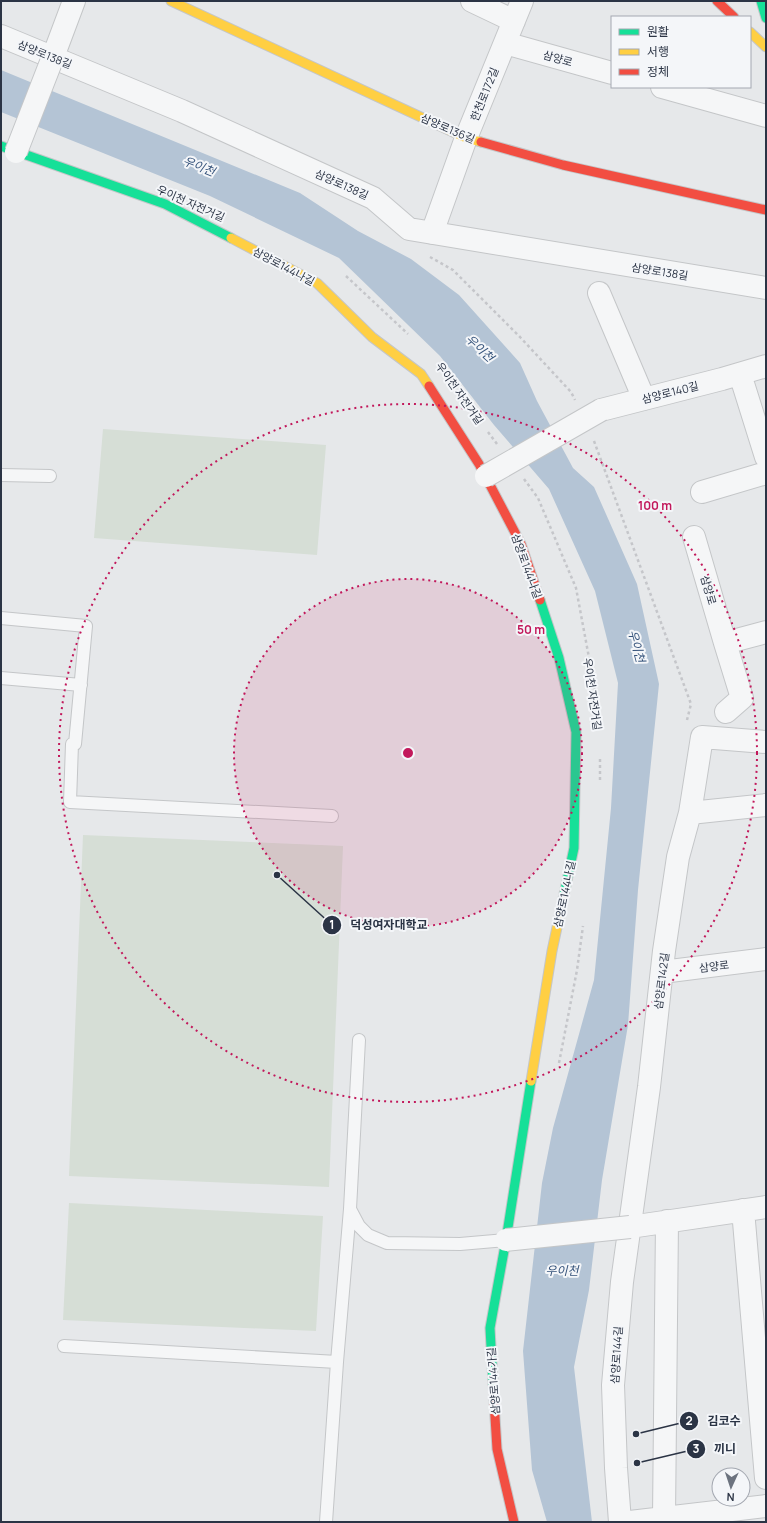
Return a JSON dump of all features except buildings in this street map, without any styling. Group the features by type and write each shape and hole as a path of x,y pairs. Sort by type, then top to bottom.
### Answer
{"street":[{"path":"8,149 53,57 74,1"},
{"name":"삼양로136길","path":"170,1 466,138 563,165 766,210"},
{"path":"472,1 518,11"},
{"path":"717,1 733,16"},
{"path":"761,1 766,18"},
{"name":"한천로172길","path":"432,233 466,138 518,11"},
{"path":"751,33 766,47"},
{"name":"삼양로138길","path":"1,36 182,111 373,198 410,229 766,288"},
{"name":"삼양로","path":"505,43 611,73"},
{"path":"666,88 766,116"},
{"name":"삼양로144나길","path":"8,149 55,164 165,204 318,283 372,337 421,374 486,476 521,544 559,658 576,732 574,848 552,951 506,1240"},
{"path":"599,293 644,398"},
{"name":"삼양로140길","path":"486,476 601,410 766,366"},
{"path":"740,374 766,457"},
{"path":"702,492 766,473"},
{"name":"삼양로","path":"694,537 724,643 742,698 726,712"},
{"path":"724,643 766,632"},
{"name":"삼양로142길","path":"630,1227 678,857 690,813 702,737 766,742"},
{"path":"690,813 766,805"},
{"name":"삼양로","path":"662,972 766,959"},
{"path":"506,1240 630,1227 766,1207"},
{"path":"743,1210 766,1478"},
{"path":"664,1518 667,1221"},
{"name":"삼양로144길","path":"620,1522 616,1468 613,1385 622,1282 630,1227"},
{"name":"삼양로144가길","path":"506,1240 490,1328 497,1449 514,1522"},
{"path":"630,1522 766,1506"}],"lane":[{"path":"1,475 50,476"},
{"path":"1,618 86,626 74,744 70,802 332,816"},
{"path":"1,678 81,686"},
{"path":"326,1522 337,1362 350,1209 359,1040"},
{"path":"350,1209 359,1226 368,1235 388,1243 460,1244 506,1240"},
{"path":"64,1346 337,1362"}],"path":[{"path":"341,272 414,339"},
{"name":"우이천 자전거길","path":"486,429 500,448"},
{"name":"우이천 자전거길","path":"519,473 538,498 576,588 598,706 598,722"},
{"path":"600,754 600,785"},
{"path":"558,1069 577,970 583,924"}],"shaded area":[{"path":"103,429 326,445 317,555 94,538"},
{"path":"83,835 343,846 329,1187 69,1176"},
{"path":"69,1203 323,1216 316,1331 63,1320"}],"water":[{"name":"우이천","path":"1,70 300,193 358,231 411,259 459,295 520,363 537,401 573,468 594,487 637,584 659,684 638,890 628,1025 602,1180 589,1290 574,1367 592,1522 547,1522 532,1470 523,1351 542,1183 553,1128 594,980 611,808 618,683 595,591 549,489 494,425 440,356 339,258 210,196 1,112"}],"traffic: fast":[{"path":"761,1 766,18"},
{"path":"1,146 165,204 231,238"},
{"path":"540,600 559,658 576,732 574,848 563,899"},
{"path":"494,1401 490,1328 506,1240 531,1081"}],"traffic: slow":[{"path":"171,1 466,138 481,142"},
{"path":"751,33 766,47"},
{"path":"231,238 317,283 372,337 421,374 429,386"},
{"path":"531,1081 552,951 563,899"}],"traffic: jam":[{"path":"717,1 733,16"},
{"path":"481,142 563,165 766,210"},
{"path":"429,386 479,464 521,544 540,600"},
{"path":"494,1401 497,1449 514,1522"}],"place":[{"name":"덕성여자대학교","path":"277,875"},
{"name":"김코수","path":"636,1434"},
{"name":"끼니","path":"637,1463"}]}
